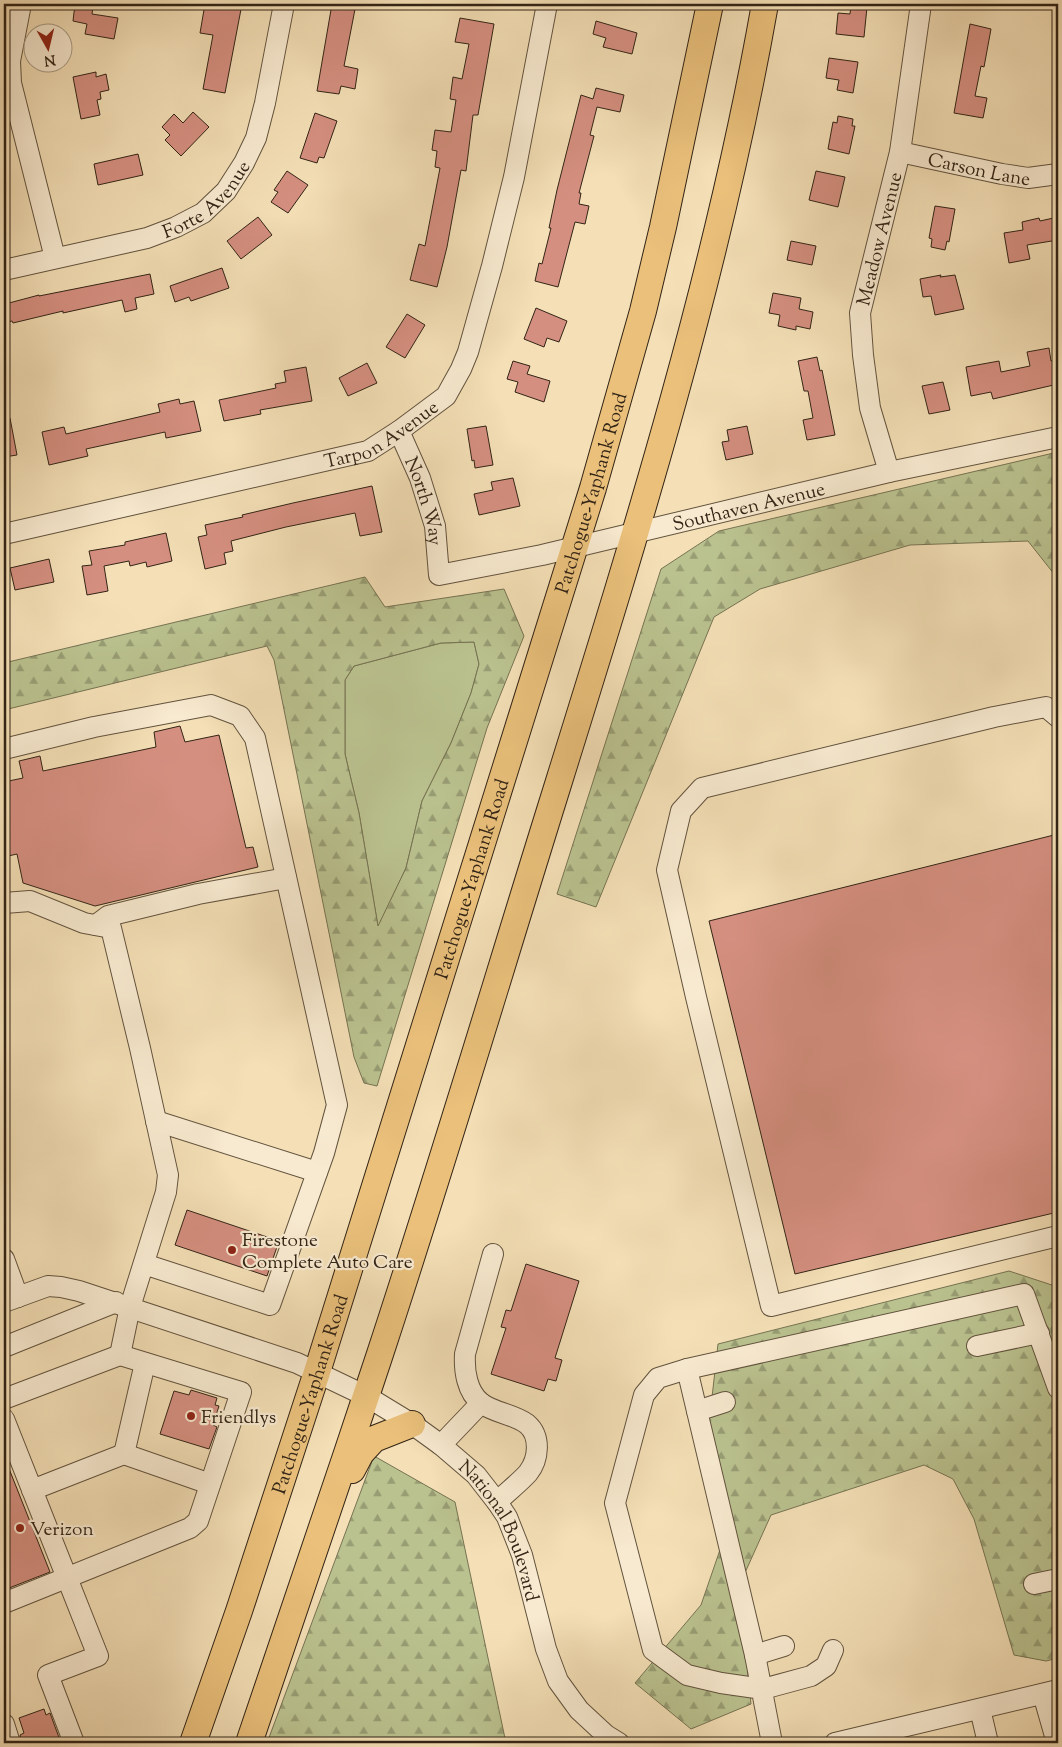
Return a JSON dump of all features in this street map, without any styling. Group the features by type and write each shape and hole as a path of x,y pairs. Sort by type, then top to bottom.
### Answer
{"main road":[{"name":"Patchogue-Yaphank Road","path":"193,1743 317,1372 593,488 643,311 663,227 710,4"},
{"path":"249,1743 366,1396 636,531 688,353 709,269 746,104 765,4"},
{"path":"321,1531 366,1445 374,1439 412,1424"}],"street":[{"path":"21,4 10,61 11,83 55,258"},
{"name":"Forte Avenue","path":"4,270 147,238 176,227 202,213 226,191 244,163 256,138 265,103 284,4"},
{"name":"Tarpon Avenue","path":"4,534 368,451 399,431 446,396 468,352 492,266 514,177 547,4"},
{"name":"Meadow Avenue","path":"889,472 870,408 860,313 900,152 921,4"},
{"name":"Carson Lane","path":"900,152 1028,178 1058,174"},
{"name":"North Way","path":"399,431 420,478 435,526 439,574"},
{"name":"Southaven Avenue","path":"439,574 542,555 889,472 1058,437"},
{"path":"4,749 94,727 211,705 240,716 255,738 337,1105 317,1172 270,1305 144,1264"},
{"path":"1058,717 1046,708 994,717 702,788 681,811 667,870 771,1306 1058,1236"},
{"path":"96,925 108,916 195,895 286,878"},
{"path":"4,903 30,901 84,923 111,928 168,1175 166,1192 144,1264 123,1305 120,1355"},
{"path":"156,1120 317,1172"},
{"path":"494,1254 465,1354 464,1367 470,1390 482,1403 526,1424 536,1435 537,1452 529,1472 497,1502"},
{"path":"4,1259 11,1300"},
{"name":"National Boulevard","path":"11,1300 48,1286 61,1286 297,1363 366,1396 442,1445 476,1475 507,1517 522,1555 546,1649 558,1681 579,1710 606,1735 619,1743"},
{"path":"832,1650 826,1666 811,1676 762,1689 721,1683 687,1675 653,1650 615,1503 644,1395 658,1378 687,1369 1024,1294 1058,1388"},
{"path":"4,1348 123,1305"},
{"path":"977,1346 1038,1333"},
{"path":"4,1399 120,1355 241,1392 198,1521 190,1528 4,1603"},
{"path":"124,1454 145,1363"},
{"path":"687,1369 755,1655 772,1743"},
{"path":"697,1411 725,1402"},
{"path":"442,1445 482,1403"},
{"path":"4,1419 98,1656 48,1675 74,1743"},
{"path":"32,1490 124,1454 210,1484"},
{"path":"1034,1584 1058,1579"},
{"path":"755,1655 784,1646"},
{"path":"835,1743 1051,1692 1057,1743"},
{"path":"980,1709 988,1743"},
{"path":"4,1724 10,1743"}],"green space":[{"path":"1058,452 1058,579 1028,541 910,545 760,589 714,617 596,907 557,894 661,569 719,531"},
{"path":"365,577 385,607 504,589 524,636 487,728 377,1086 364,1083 354,1057 274,660 267,646 4,710 4,663","holes":["474,642 479,664 471,693 451,743 422,801 406,868 378,926 359,813 345,754 345,680 354,666 441,643"]},
{"path":"474,642 479,664 471,693 451,743 422,801 406,868 378,927 359,813 345,754 345,680 354,666 441,643"},
{"path":"1009,1271 1058,1287 1058,1658 1046,1661 1014,1655 974,1519 953,1479 924,1465 771,1515 739,1586 751,1704 691,1729 635,1683 701,1605 732,1515 709,1424 718,1344"},
{"path":"374,1456 455,1502 506,1743 267,1743"}],"building":[{"path":"75,4 93,7 92,14 118,18 114,39 85,34 87,24 73,21"},
{"path":"205,4 242,4 225,93 203,89 213,35 200,33"},
{"path":"332,4 356,4 344,66 358,69 355,89 341,86 339,94 317,91"},
{"path":"851,5 867,7 864,37 836,34 838,13 850,14"},
{"path":"460,18 494,24 478,115 473,115 466,171 461,170 447,247 437,287 410,280 419,244 425,246 440,168 435,167 437,151 432,150 435,130 451,132 456,100 450,99 453,77 462,79 469,44 455,42"},
{"path":"596,21 637,33 632,54 603,47 606,38 593,34"},
{"path":"970,24 991,29 984,67 981,66 975,96 987,98 983,118 954,113"},
{"path":"829,58 858,62 853,93 837,90 839,80 826,78"},
{"path":"96,72 96,77 106,74 109,90 100,92 101,99 97,100 100,115 81,119 73,77"},
{"path":"596,88 624,95 620,112 597,107 590,135 594,136 579,193 581,193 579,204 589,206 585,224 575,222 558,287 535,281 539,263 542,264 551,228 549,228 557,190 581,95 593,99"},
{"path":"193,112 209,127 181,156 165,140 170,135 162,127 174,114 183,123"},
{"path":"315,113 337,121 324,158 319,157 317,163 300,158"},
{"path":"838,116 853,119 852,126 855,126 849,154 828,149 833,122 837,123"},
{"path":"138,154 143,175 98,185 94,164"},
{"path":"287,171 308,185 288,213 271,202 278,192 274,190"},
{"path":"816,171 845,177 838,207 809,200"},
{"path":"935,206 955,209 949,242 947,241 945,250 931,247 932,239 929,238"},
{"path":"258,217 272,235 241,259 227,241"},
{"path":"1058,217 1058,240 1027,245 1030,259 1009,263 1004,233 1023,230 1022,222 1039,218 1040,221"},
{"path":"791,241 816,246 812,265 787,260"},
{"path":"222,268 229,288 191,301 189,297 175,302 170,286"},
{"path":"150,274 154,294 135,298 137,309 125,312 122,300 13,323 12,321 4,323 4,307 9,305 9,303 39,295"},
{"path":"941,275 940,277 955,275 964,309 935,315 931,296 923,297 920,279"},
{"path":"773,293 801,298 799,309 813,312 810,329 796,326 796,330 778,326 780,315 769,313"},
{"path":"536,308 567,321 559,342 547,338 544,347 524,339"},
{"path":"407,314 425,325 405,358 386,347"},
{"path":"1049,348 1051,361 1058,359 1058,384 993,399 991,392 971,396 966,367 999,361 1001,372 1030,366 1027,352"},
{"path":"817,357 820,371 822,370 835,435 807,440 803,420 813,418 808,391 804,391 798,361"},
{"path":"513,361 530,366 527,374 550,381 544,402 515,392 518,382 507,379"},
{"path":"367,363 377,383 348,396 339,378"},
{"path":"306,367 312,401 260,410 261,414 224,421 219,400 276,388 275,384 286,382 284,371"},
{"path":"943,382 950,410 929,414 922,386"},
{"path":"179,399 180,404 194,401 201,431 166,438 165,432 86,449 88,456 49,465 42,432 64,427 66,434 160,412 158,404"},
{"path":"10,418 17,455 4,457 4,419"},
{"path":"486,426 493,465 475,468 474,460 472,461 467,429"},
{"path":"747,426 753,454 726,460 722,442 729,441 727,430"},
{"path":"513,478 520,506 479,515 474,494 493,490 491,482"},
{"path":"372,486 382,532 360,536 355,513 286,527 231,541 233,551 224,553 226,564 205,569 198,537 207,535 205,525"},
{"path":"166,533 172,561 147,567 146,562 130,566 129,561 104,566 108,591 87,595 82,566 92,565 89,551 125,545 125,542"},
{"path":"49,559 54,582 15,590 10,568"},
{"path":"180,726 185,742 219,735 246,848 253,847 258,867 95,906 23,883 17,854 4,857 4,782 23,778 19,761 40,756 43,771 156,747 154,732"},
{"path":"1058,834 1058,1212 795,1274 709,921"},
{"path":"187,1210 279,1241 267,1276 175,1245"},
{"path":"526,1264 579,1281 555,1358 562,1360 556,1381 548,1379 544,1391 491,1374 506,1328 501,1327 506,1310 511,1311"},
{"name":"Friendlys","path":"191,1390 217,1398 215,1405 219,1406 213,1425 217,1427 209,1449 160,1434 174,1391 189,1395"},
{"path":"4,1456 50,1572 4,1590"},
{"path":"44,1709 46,1715 50,1713 61,1743 22,1743 20,1735 24,1733 19,1718"}],"place":[{"name":"Firestone Complete Auto Care","path":"232,1250"},
{"name":"Friendlys","path":"191,1416"},
{"name":"Verizon","path":"20,1528"}]}
